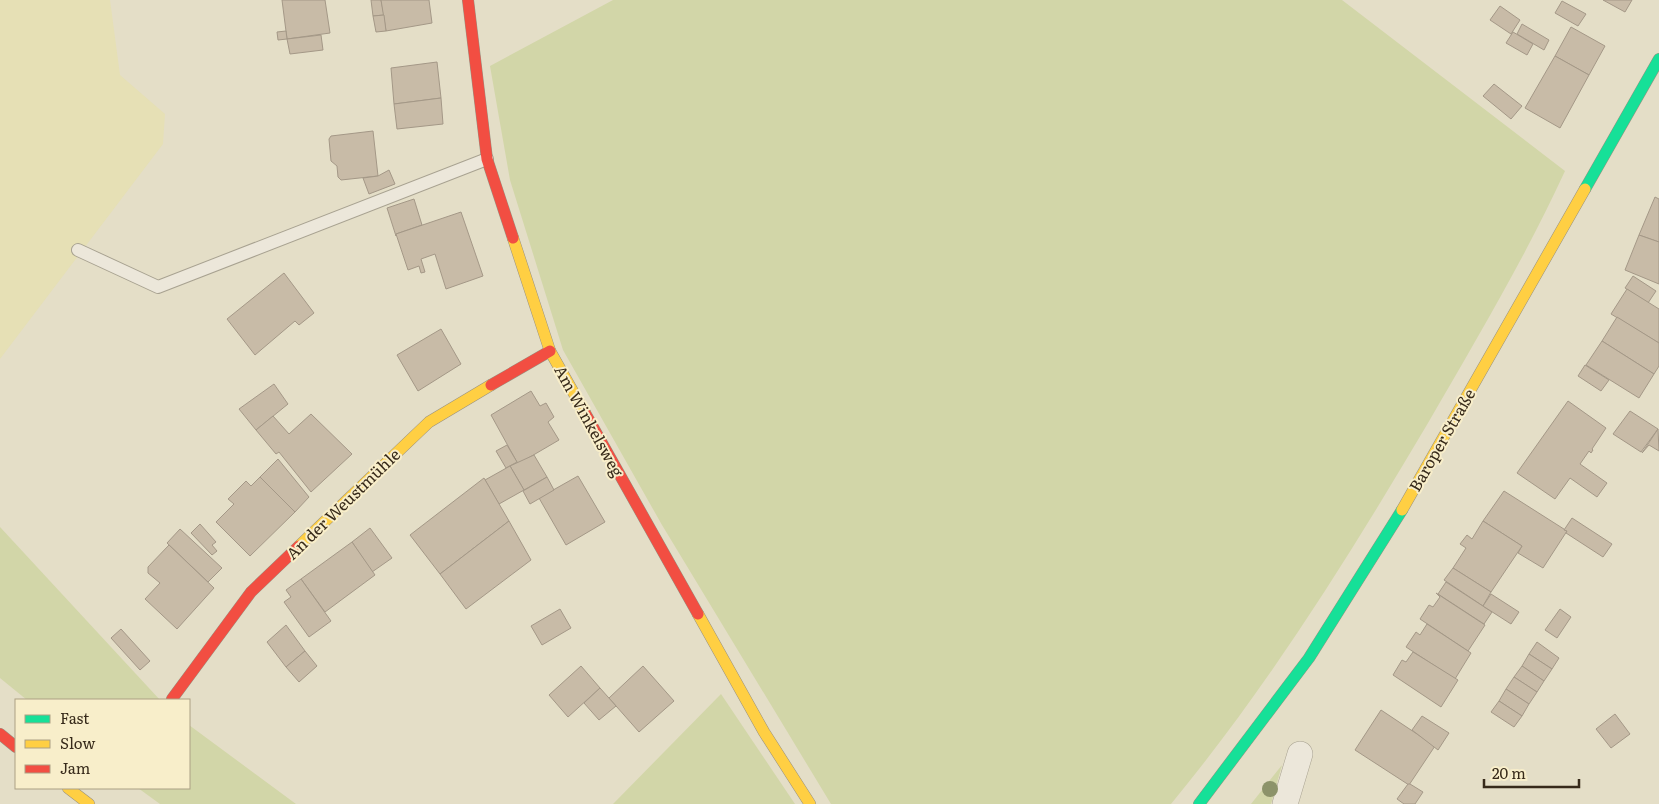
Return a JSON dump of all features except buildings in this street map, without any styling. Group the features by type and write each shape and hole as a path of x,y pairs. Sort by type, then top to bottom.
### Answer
{"main road":[{"name":"Am Winkelsweg","path":"468,0 487,159 550,351 764,732 810,804"},
{"name":"Baroper Straße","path":"1199,804 1308,658 1389,533 1659,59"},
{"name":"An der Weustmühle","path":"172,699 250,592 429,422 550,351"},
{"path":"0,734 15,746"},
{"path":"69,789 89,804"}],"street":[{"path":"1285,804 1300,754"}],"lane":[{"path":"78,250 158,287 487,159"}],"shaded area":[{"path":"0,0 110,0 120,75 165,114 163,144 0,359"}],"green space":[{"path":"613,0 1342,0 1565,171 1500,298 1369,521 1275,666 1242,713 1171,804 831,804 662,525 563,350 510,180 490,66"},
{"path":"0,527 159,699 26,699 0,678"},
{"path":"721,694 795,804 613,804"},
{"path":"190,726 296,804 160,804 139,789 190,789"},
{"path":"1282,765 1271,804 1251,804"}],"traffic: fast":[{"path":"1585,189 1659,59"},
{"path":"1199,804 1309,658 1402,510"}],"traffic: slow":[{"path":"1402,510 1585,189"},
{"path":"513,238 550,351 585,413"},
{"path":"299,546 429,422 491,385"},
{"path":"698,614 764,732 810,804"},
{"path":"69,789 89,804"}],"traffic: jam":[{"path":"468,0 487,159 513,238"},
{"path":"491,385 550,351"},
{"path":"585,413 698,614"},
{"path":"172,699 251,592 299,546"},
{"path":"0,734 15,746"}]}
